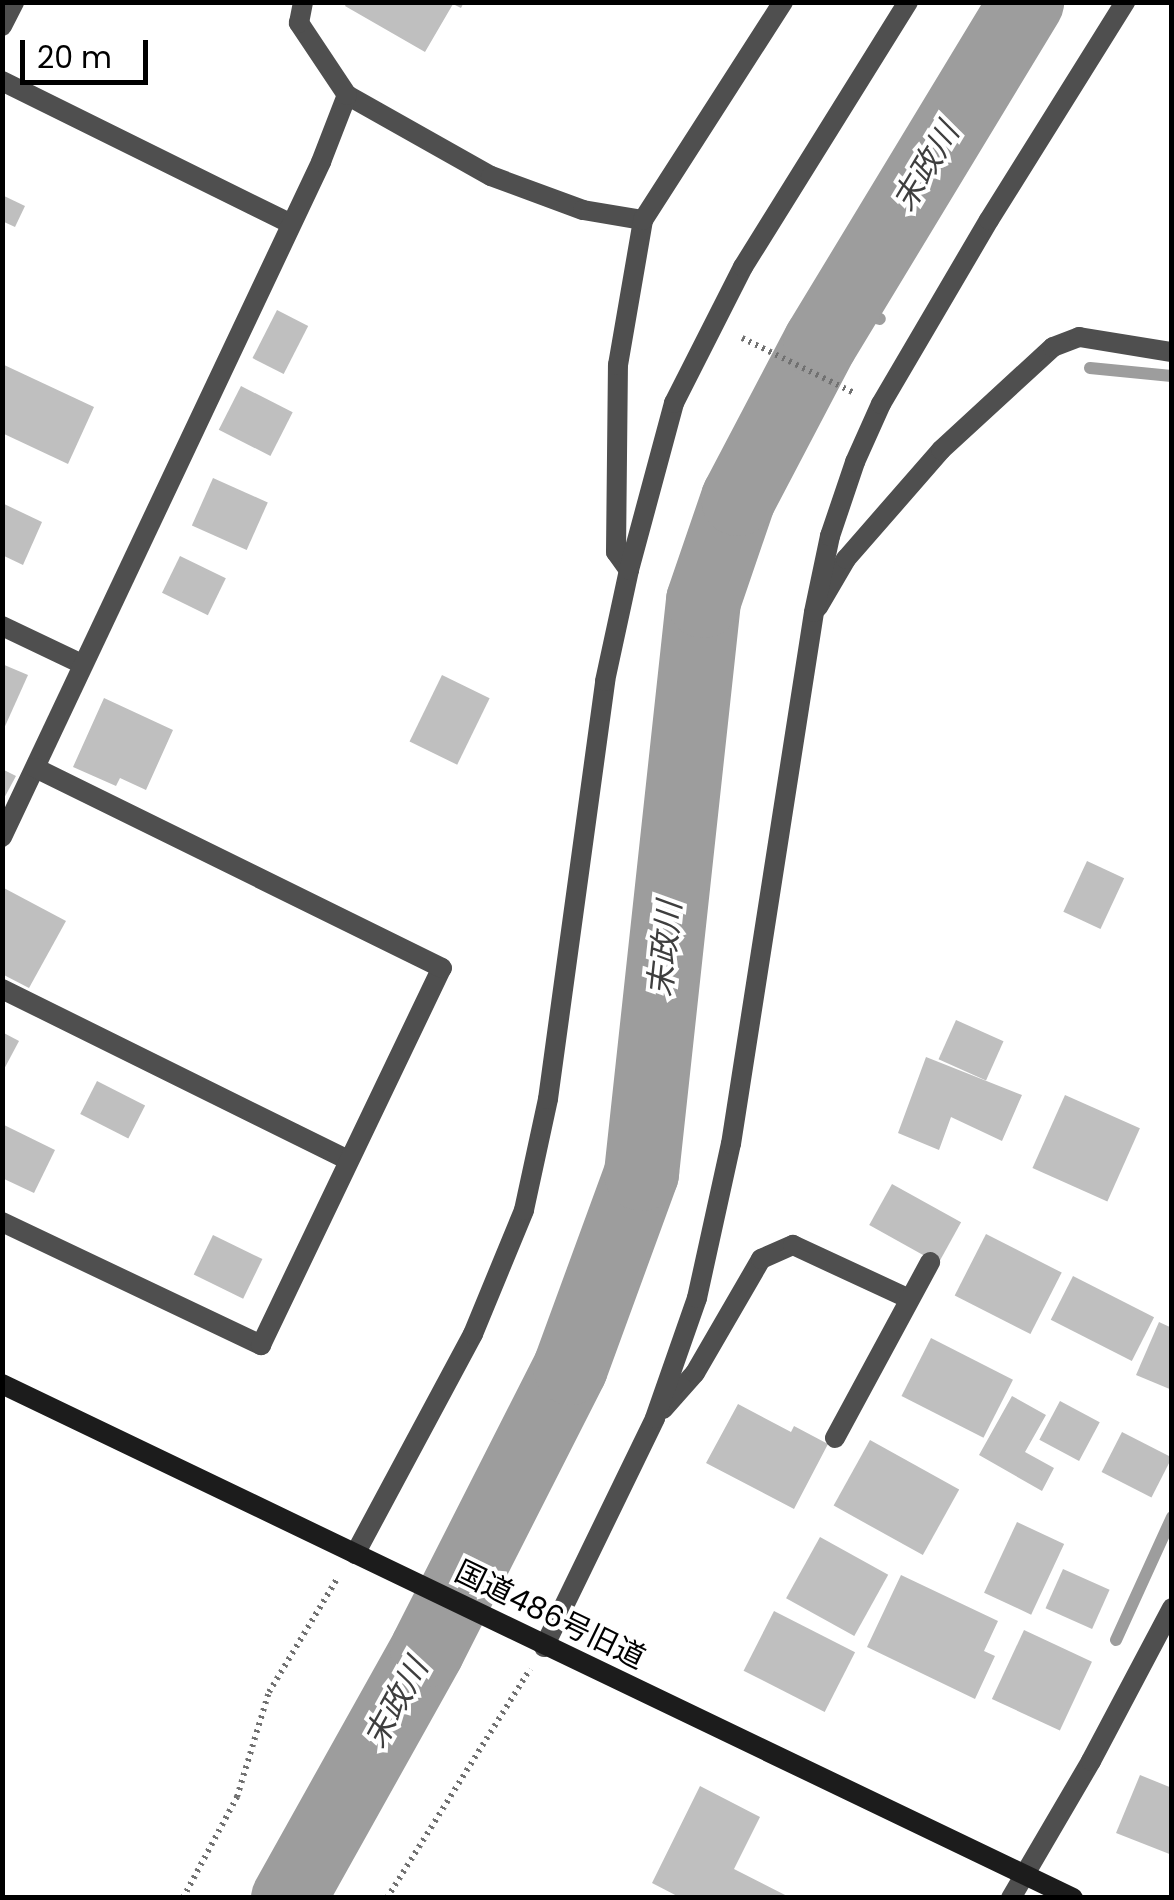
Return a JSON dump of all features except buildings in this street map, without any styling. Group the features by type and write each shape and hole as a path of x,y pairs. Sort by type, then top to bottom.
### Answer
{"street":[{"path":"2,26 14,2"},
{"path":"303,2 299,23 347,95 490,176 583,210 643,220"},
{"path":"629,570 616,552 618,365 643,220 783,2"},
{"path":"355,1554 473,1334 524,1210 548,1099 605,681 629,570 674,403 742,268 908,2"},
{"path":"544,1647 656,1418 697,1298 730,1144 814,612 830,536 881,404 1124,2"},
{"path":"2,82 290,223"},
{"path":"2,837 321,162 347,95"},
{"path":"814,612 846,560 942,450 1053,348 1079,338 1172,352"},
{"path":"2,626 82,664"},
{"path":"2,1222 261,1345 442,968 36,768"},
{"path":"2,989 348,1160"},
{"path":"656,1418 695,1373 761,1258 792,1245 907,1298"},
{"path":"835,1438 907,1298 930,1262"},
{"name":"国道486号旧道","path":"2,1384 1072,1898"},
{"path":"1011,1898 1166,1637 1172,1608"}],"path":[{"path":"736,335 863,397"},
{"path":"183,1898 237,1798 269,1692 310,1618 355,1554"},
{"path":"387,1898 544,1647"}],"waterway":[{"name":"末政川","path":"288,1898 427,1649 570,1367 641,1173 703,600 738,498 820,342 1026,2"},
{"path":"839,309 880,319"},
{"path":"1090,368 1172,376"},
{"path":"1116,1640 1172,1517"}]}
